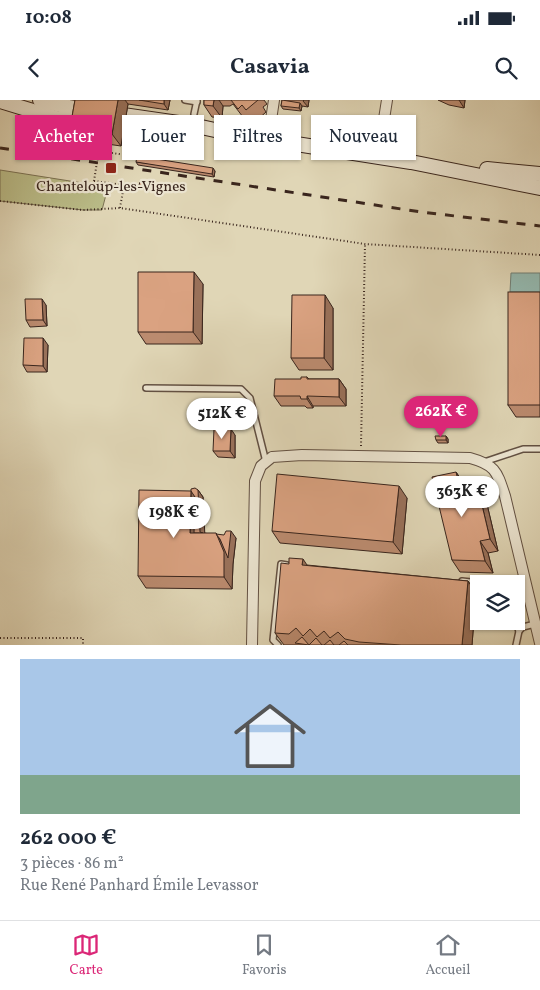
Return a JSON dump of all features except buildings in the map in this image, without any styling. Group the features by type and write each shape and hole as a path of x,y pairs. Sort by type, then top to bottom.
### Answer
{"main road":[{"path":"40,100 68,107 214,130"},
{"path":"0,101 56,118 114,127 153,132 214,134"},
{"path":"398,160 540,188"},
{"path":"411,162 540,174"}],"street":[{"path":"272,115 274,100"},
{"path":"385,115 387,100"},
{"path":"252,645 255,481 261,466 272,457 302,455 470,458 484,462 497,473 505,496 540,643"}],"lane":[{"path":"185,100 197,101 194,114"},
{"path":"146,388 241,389 250,398 266,462"},
{"path":"484,462 523,449 540,449"},
{"path":"278,645 273,640 281,564 291,565"},
{"path":"459,581 470,582"},
{"path":"516,645 518,631 523,627 536,624"}],"path":[{"path":"97,160 94,181 124,185 120,208"},
{"path":"0,201 83,210 120,208 365,244 540,255"},
{"path":"361,456 365,244"},
{"path":"0,638 83,638 83,645"}],"green space":[{"path":"0,170 108,187 102,210 83,210 0,201"}],"water":[{"path":"511,273 540,273 540,292 510,292"}],"railway":[{"path":"0,148 421,212 540,226"}],"place":[{"name":"Chanteloup-les-Vignes","path":"111,168"}]}
